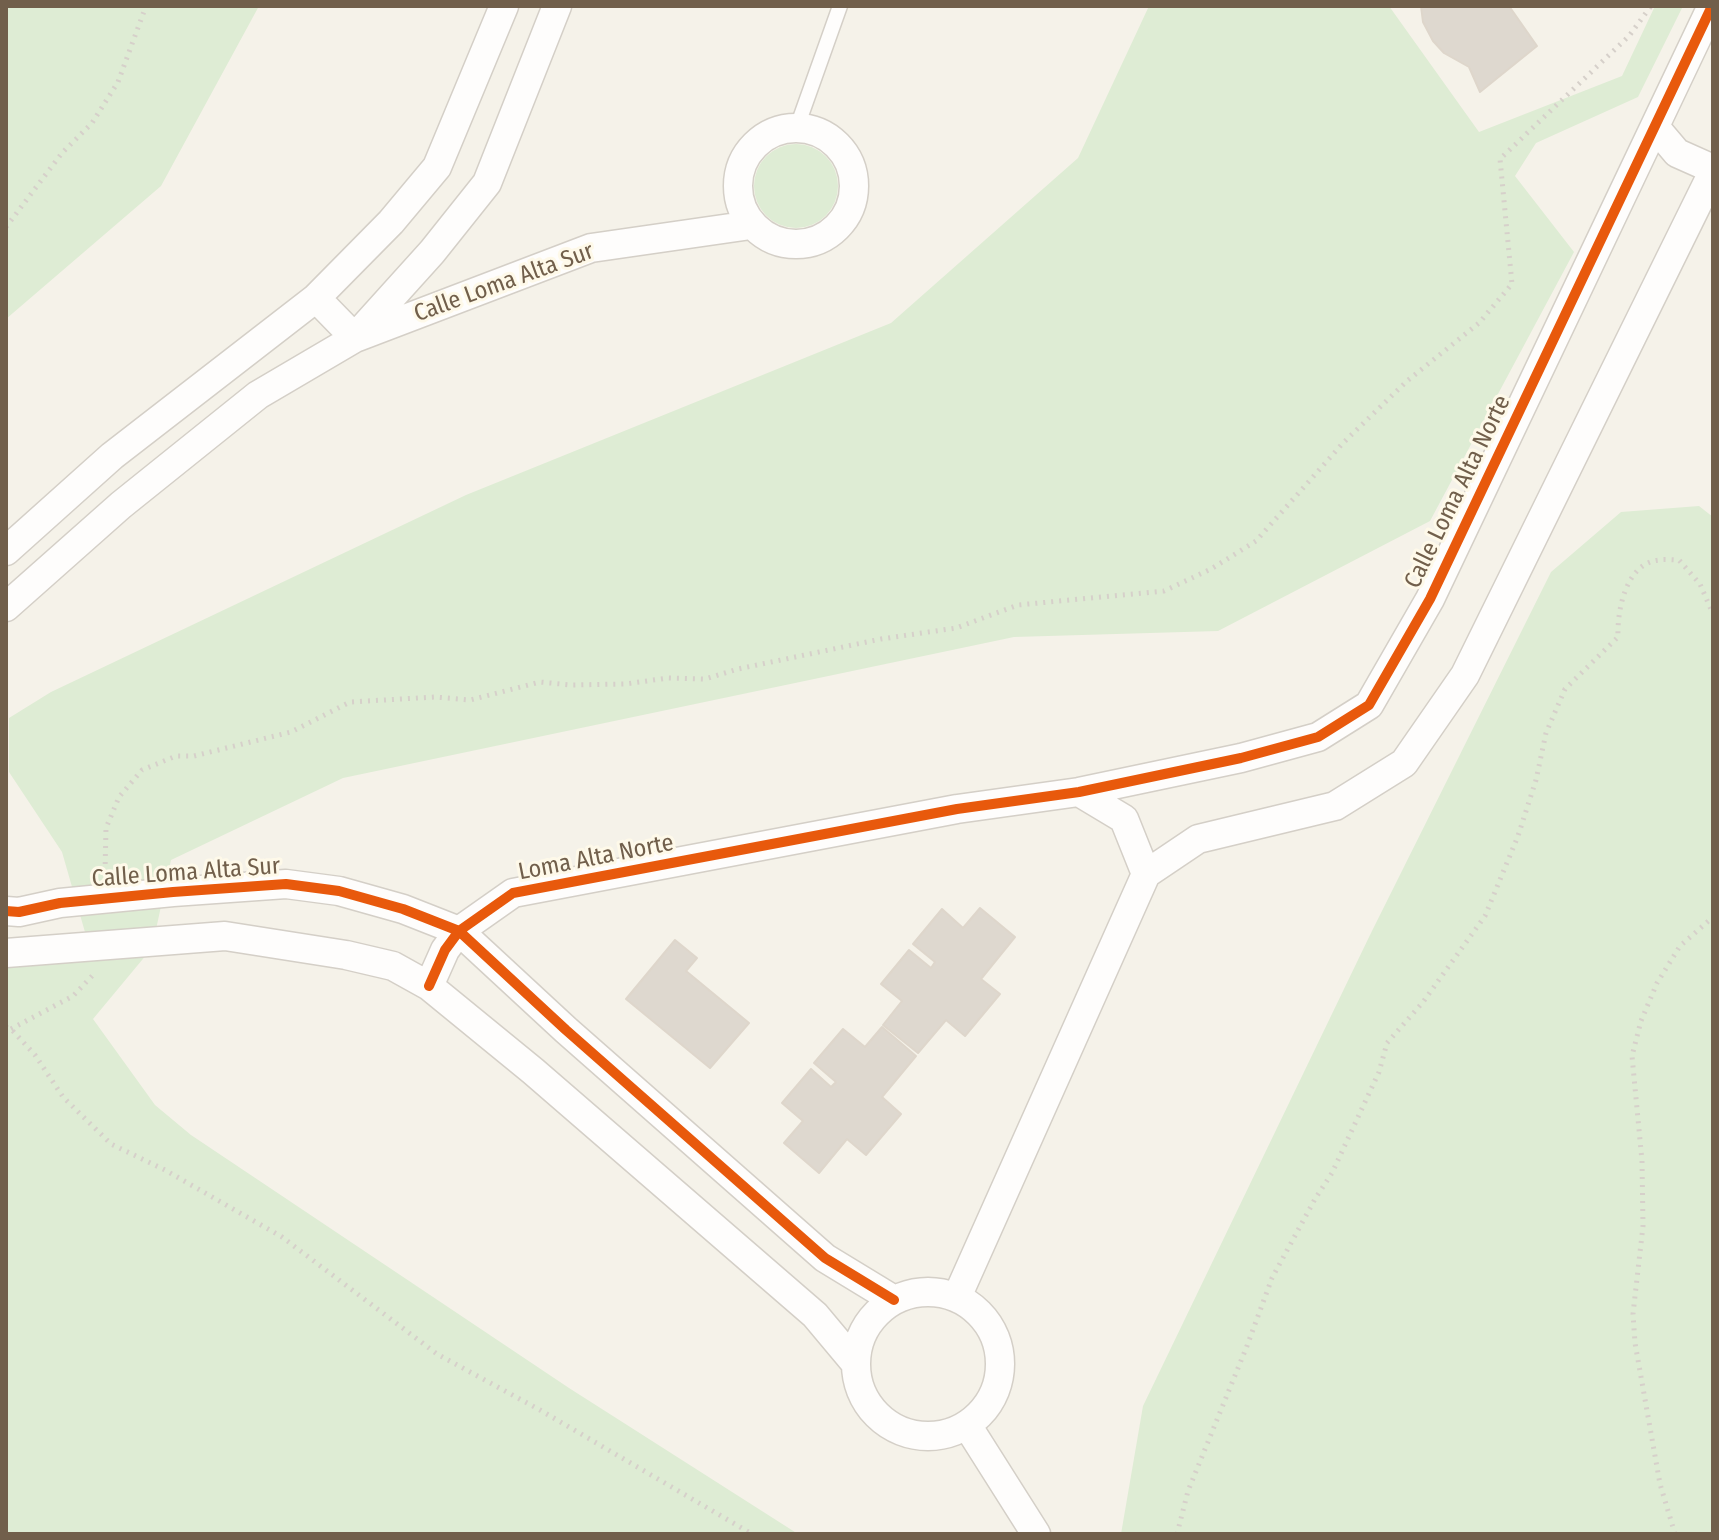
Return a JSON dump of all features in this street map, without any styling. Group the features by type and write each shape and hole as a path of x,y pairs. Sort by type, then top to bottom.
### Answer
{"street":[{"path":"6,551 112,456 316,298 391,222 437,167 504,6"},
{"name":"Calle Loma Alta Sur","path":"355,338 432,252 487,183 557,6"},
{"name":"Calle Loma Alta Norte","path":"1079,792 1241,758 1318,737 1369,705 1430,599 1711,14"},
{"path":"797,127 816,130 832,139 845,153 854,171 855,191 850,210 839,226 823,238 805,244 785,244 767,237 751,225 741,208 738,190 740,171 748,153 761,139 778,130 797,127"},
{"path":"957,1297 1146,874 1198,839 1335,806 1404,763 1465,675 1713,170 1677,153 1655,127"},
{"name":"Calle Loma Alta Sur","path":"6,607 121,505 258,395 355,338 591,248 751,225"},
{"path":"316,298 355,338"},
{"path":"1079,792 1124,819 1146,874"},
{"name":"Loma Alta Norte","path":"459,931 513,893 957,809 1079,792"},
{"name":"Calle Loma Alta Sur","path":"6,911 19,912 60,903 110,898 286,884 339,891 403,909 459,931"},
{"path":"429,986 445,950 459,931 566,1030 825,1258 894,1300"},
{"path":"6,953 225,936 346,955 393,966 429,986 533,1071 815,1315 856,1364"},
{"path":"936,1292 957,1297 976,1309 990,1326 999,1347 1001,1370 995,1391 983,1411 967,1425 947,1434 924,1436 903,1432 884,1421 869,1406 859,1386 856,1364 866,1327 878,1312 894,1300 914,1293 936,1292"},
{"path":"967,1425 1036,1534"}],"lane":[{"path":"797,127 840,6"}],"path":[{"path":"6,227 62,153 92,123 118,82 146,6"},
{"path":"110,898 105,880 106,828 119,797 142,770 176,756 194,756 291,732 350,702 435,697 470,700 540,682 584,685 625,684 668,678 705,679 738,669 881,639 956,628 1018,605 1164,591 1211,569 1256,541 1343,443 1407,381 1479,323 1512,284 1500,159 1629,36 1651,6"},
{"path":"1177,1534 1188,1491 1272,1278 1332,1173 1379,1072 1387,1043 1423,1002 1476,928 1499,886 1536,780 1546,733 1565,689 1618,637 1618,612 1632,576 1656,559 1679,560 1700,584 1713,614"},
{"path":"1675,1534 1660,1484 1635,1343 1633,1314 1643,1226 1642,1161 1632,1056 1641,1021 1657,983 1680,946 1713,917"},
{"path":"94,974 73,996 8,1028 35,1055 63,1097 111,1144 165,1170 282,1237 437,1354 540,1410 752,1534"}],"green space":[{"path":"6,6 259,6 161,186 6,319"},
{"path":"1149,6 1389,6 1479,132 1622,76 1655,6 1683,6 1638,97 1536,143 1515,176 1574,252 1430,521 1218,631 1014,637 343,778 171,860 152,948 93,1019 155,1105 191,1135 569,1388 798,1534 6,1534 6,960 93,960 62,852 9,772 9,718 51,692 466,495 891,323 1078,158"},
{"path":"796,144 819,151 831,163 838,186 831,209 819,221 796,228 773,221 761,209 754,186 761,163 773,151"},
{"path":"1699,506 1713,517 1713,1534 1121,1534 1143,1406 1370,935 1551,572 1621,512"}],"building":[{"path":"1421,6 1509,6 1537,46 1480,92 1469,67 1444,53 1433,41 1423,22"},
{"path":"980,908 1015,937 981,979 1000,994 965,1036 946,1020 918,1053 883,1025 902,1001 881,984 909,950 931,968 935,962 913,944 942,909 963,928"},
{"path":"675,940 697,958 686,971 749,1023 710,1068 626,999"},
{"path":"882,1027 916,1056 882,1097 901,1114 866,1155 847,1139 819,1173 784,1143 803,1121 782,1103 811,1069 831,1087 836,1082 814,1063 843,1029 865,1047"}],"cycle path":[{"path":"429,986 445,950 459,931 513,893 957,809 1079,792 1241,758 1318,737 1369,705 1430,599 1712,6"},
{"path":"6,911 19,912 60,903 173,892 286,884 339,891 403,909 459,931 566,1030 825,1258 894,1300"}]}
